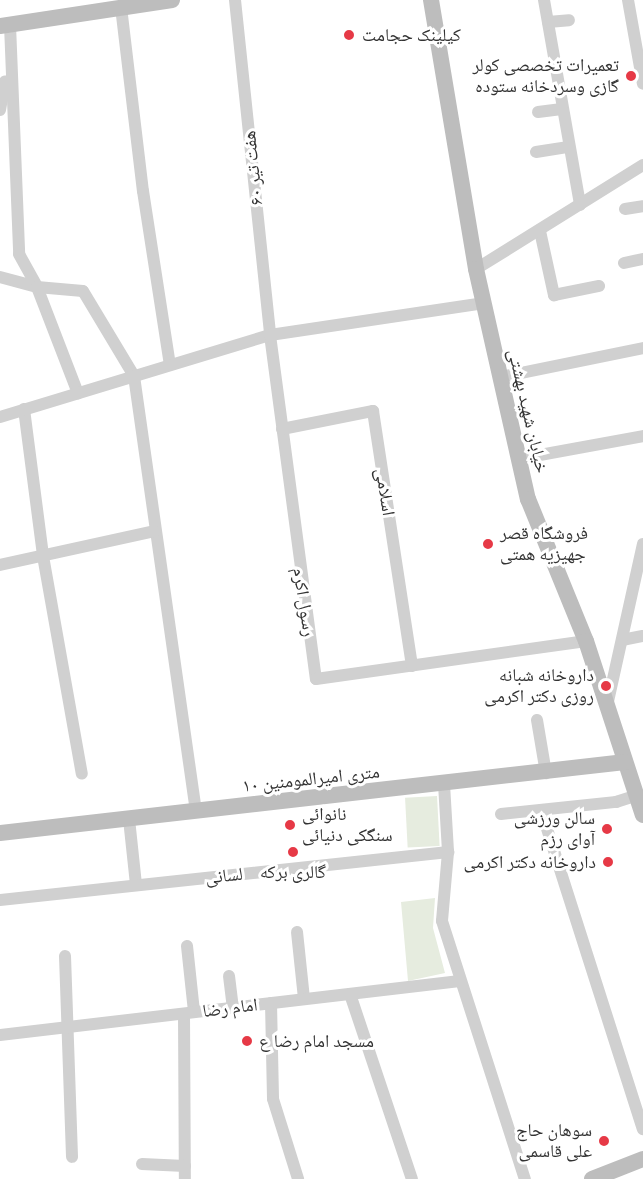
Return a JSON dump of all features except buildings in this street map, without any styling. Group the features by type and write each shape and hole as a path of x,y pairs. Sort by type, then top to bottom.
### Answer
{"street":[{"path":"78,393 37,286 19,254 9,59 5,26 172,0"},
{"name":"هفت تیر ۶۰","path":"236,0 270,335 282,429"},
{"name":"خیابان شهید بهشتی","path":"432,0 476,268 528,499 586,641 643,815"},
{"path":"544,0 580,205"},
{"path":"628,0 638,32 643,84"},
{"path":"121,7 143,191 170,365"},
{"path":"548,22 569,20"},
{"path":"0,110 9,59"},
{"path":"538,112 562,109"},
{"path":"536,152 569,147"},
{"path":"476,268 540,231 643,165"},
{"path":"625,209 643,206"},
{"path":"540,231 554,295 598,285"},
{"path":"624,263 643,259"},
{"path":"0,277 37,286 83,291 134,376 154,531 196,812"},
{"path":"0,417 270,335 483,303"},
{"path":"501,377 643,348"},
{"path":"24,410 43,556 82,774"},
{"name":"اسلامی","path":"282,429 373,411 412,666"},
{"name":"رسول اکرم","path":"282,429 316,679 412,666"},
{"path":"518,459 643,436"},
{"path":"0,565 154,531"},
{"path":"607,708 643,544"},
{"path":"622,640 643,636"},
{"path":"412,666 586,641"},
{"path":"537,720 546,772"},
{"name":"۱۰ متری امیرالمومنین","path":"0,833 625,762"},
{"path":"444,784 448,852 442,921 525,1179"},
{"path":"501,814 616,802 637,795"},
{"path":"541,810 643,1129"},
{"path":"129,819 135,885"},
{"name":"لسانی","path":"0,900 448,852"},
{"path":"297,932 304,999"},
{"path":"142,1164 185,1173 189,1013 186,945"},
{"path":"65,956 70,1027 72,1157"},
{"path":"229,976 233,1008"},
{"name":"امام رضا","path":"0,1035 460,981"},
{"path":"350,994 412,1179"},
{"path":"271,1003 273,1099 298,1179"},
{"path":"592,1179 643,1159"}],"shaded area":[{"path":"437,796 440,846 408,848 405,798"},
{"path":"435,898 433,928 445,973 408,981 401,902"}],"place":[{"name":"کیلینک حجامت","path":"349,35"},
{"name":"تعمیرات تخصصی کولر گازی وسردخانه ستوده","path":"631,76"},
{"name":"فروشگاه قصر جهیزیه همتی","path":"488,544"},
{"name":"داروخانه شبانه روزی دکتر اکرمی","path":"606,686"},
{"name":"نانوائی سنگکی دنیائی","path":"290,825"},
{"name":"سالن ورزشی آوای رزم","path":"607,829"},
{"name":"گالری برکه","path":"293,852"},
{"name":"داروخانه دکتر اکرمی","path":"608,862"},
{"name":"مسجد امام رضا ع","path":"247,1041"},
{"name":"سوهان حاج علی قاسمی","path":"604,1141"}]}
